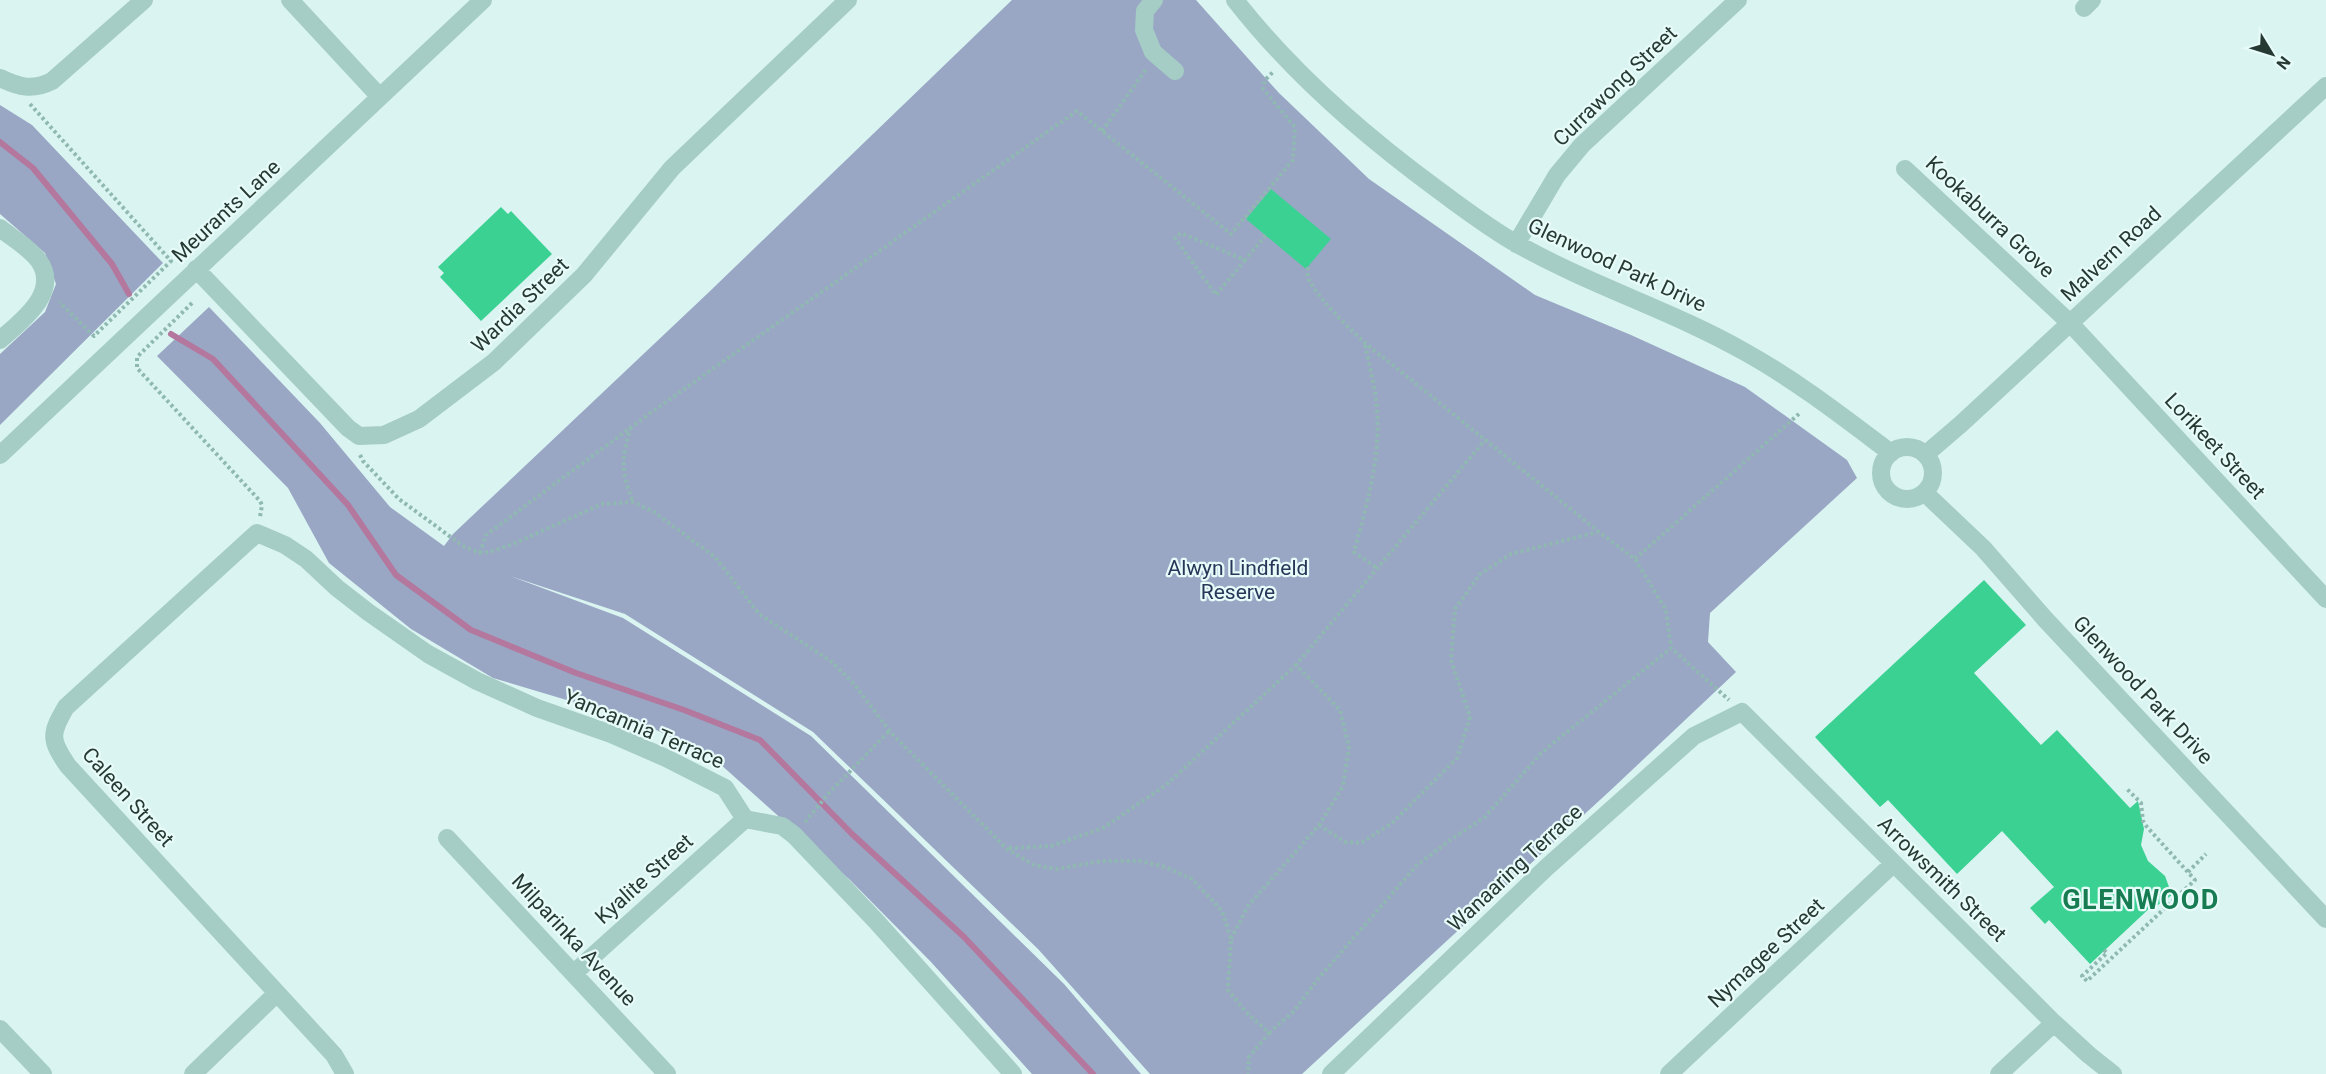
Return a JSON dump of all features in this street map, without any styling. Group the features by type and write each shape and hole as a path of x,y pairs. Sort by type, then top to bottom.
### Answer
{"street":[{"path":"0,78 22,88 41,86 52,81 144,0"},
{"path":"290,0 380,97"},
{"name":"Meurants Lane","path":"0,455 483,0"},
{"name":"Wardia Street","path":"359,436 384,435 419,419 494,362 584,275 672,168 848,0"},
{"path":"1154,0 1145,11 1144,30 1153,52 1175,70"},
{"name":"Glenwood Park Drive","path":"1235,0 1286,60 1359,128 1456,203 1516,243 1559,267 1744,351 1811,393 1891,453"},
{"name":"Currawong Street","path":"1516,243 1557,175 1582,145 1738,0"},
{"name":"Malvern Road","path":"1926,454 2326,86"},
{"name":"Kookaburra Grove","path":"1905,169 2070,323"},
{"path":"0,228 39,261 45,282 36,305 0,340"},
{"path":"196,269 348,428 359,436"},
{"name":"Lorikeet Street","path":"2070,323 2326,599"},
{"path":"1905,447 1912,447 1926,454 1931,461 1933,478 1931,486 1925,493 1918,498 1900,499 1886,489 1881,474 1882,466 1891,453 1905,447"},
{"name":"Glenwood Park Drive","path":"1925,493 1983,548 2045,619 2326,919"},
{"name":"Yancannia Terrace","path":"257,533 285,545 306,559 337,588 428,654 477,681 537,708 611,734 666,758 725,788 745,819"},
{"name":"Caleen Street","path":"257,533 66,706 55,725 55,747 68,766 334,1054 345,1074"},
{"name":"Arrowsmith Street","path":"1742,712 2054,1023 2088,1055 2113,1074"},
{"name":"Wanaaring Terrace","path":"1331,1074 1546,868 1694,736 1742,712"},
{"path":"745,819 782,826 794,835 876,921 1013,1074"},
{"name":"Kyalite Street","path":"574,973 745,819"},
{"name":"Milparinka Avenue","path":"447,838 667,1074"},
{"name":"Nymagee Street","path":"1670,1074 1893,864"},
{"path":"193,1074 277,993"},
{"path":"1999,1074 2054,1023"},
{"path":"0,1029 43,1074"}],"path":[{"path":"1102,130 1147,67"},
{"path":"480,553 486,536 631,427 1077,111 1231,234 1293,160 1295,128 1263,89 1265,80 1273,71"},
{"path":"22,88 27,101 171,261 94,336 57,301"},
{"path":"1245,260 1180,233 1175,238 1216,295 1266,235"},
{"path":"1308,267 1308,278 1316,290 1365,344 1635,559 1666,610 1671,648 1742,712"},
{"path":"188,307 136,357 137,368 260,501 262,505 257,533"},
{"path":"1365,344 1377,401 1376,440 1367,502 1354,552 1378,568"},
{"path":"1635,559 1800,413"},
{"path":"631,427 622,466 625,482 633,502"},
{"path":"359,436 358,449 363,461 399,499 463,546 480,553 513,544 602,504 633,502 654,512 715,557 759,614 832,662 854,684 890,730 1007,849 1034,865 1057,869 1101,861 1141,861 1165,867 1192,879 1222,911 1231,939 1228,990 1246,1012 1269,1033"},
{"path":"1007,849 1051,846 1103,828 1166,785 1296,665 1485,440"},
{"path":"1319,825 1345,842 1361,843 1392,822 1457,758 1470,717 1451,660 1455,609 1480,574 1511,554 1599,532"},
{"path":"1248,1074 1250,1057 1269,1033 1294,1011 1317,980 1417,865 1485,817 1541,753 1671,648"},
{"path":"1231,939 1248,906 1319,825 1343,786 1349,747 1340,710 1296,665"},
{"path":"813,811 890,730"},
{"path":"2104,950 2108,953 2082,976 2087,981 2195,880 2147,827 2141,803 2126,788"},
{"path":"2188,872 2206,854"}],"green space":[{"name":"Alwyn Lindfield Reserve","path":"1012,0 1196,0 1279,93 1369,179 1535,295 1631,335 1745,387 1847,460 1857,478 1710,613 1708,642 1736,672 1302,1074 1150,1074 1038,949 813,732 625,614 510,576 623,618 811,736 1064,984 1141,1074 1032,1074 931,962 850,880 710,755 637,721 493,678 411,629 329,563 288,488 157,356 209,307 320,423 390,507 444,546 453,534 708,293"},
{"path":"0,105 32,125 163,263 0,425 0,354 45,312 56,284 45,253 0,214"}],"building":[{"path":"1271,189 1331,239 1306,269 1246,219"},
{"path":"501,207 508,214 511,211 552,254 481,321 440,277 444,273 438,267"},
{"path":"1984,580 2026,625 1974,673 2041,745 2057,730 2130,808 2138,801 2144,829 2141,845 2148,861 2165,876 2172,895 2155,907 2153,905 2090,964 2049,920 2045,924 2030,908 2054,887 2002,831 1957,874 1888,800 1880,807 1815,737"}],"waterway":[{"path":"0,142 33,168 112,264 129,294"},
{"path":"171,334 213,359 348,505 396,575 471,630 576,673 684,710 760,740 852,834 964,937 1093,1074"}],"district":[{"name":"GLENWOOD","path":"2141,900"}]}
